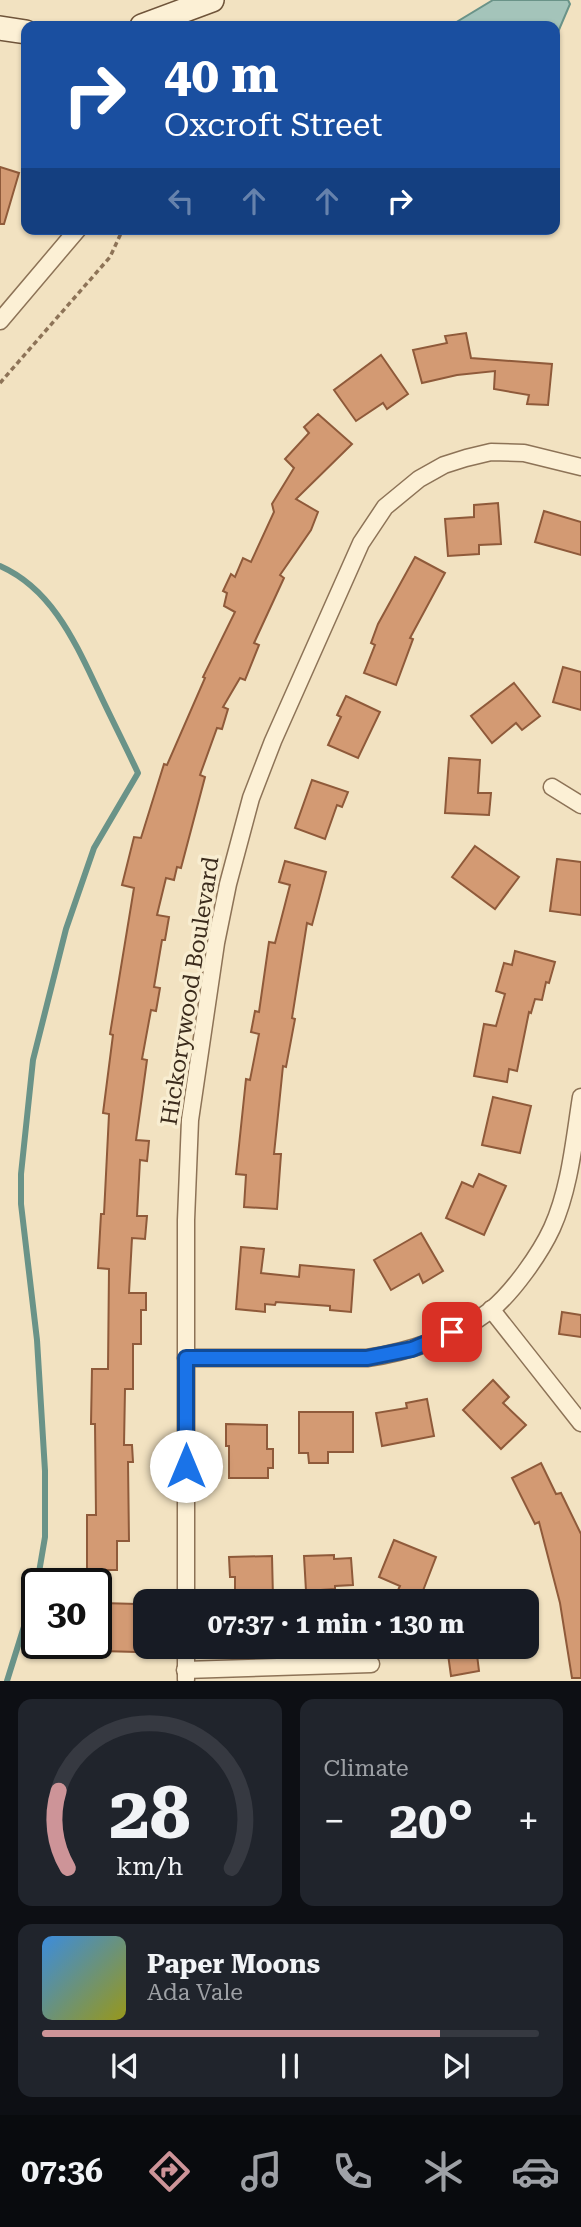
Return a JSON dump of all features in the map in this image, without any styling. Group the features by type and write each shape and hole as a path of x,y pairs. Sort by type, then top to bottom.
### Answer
{"street":[{"path":"155,21 212,0"},
{"path":"0,28 21,31"},
{"path":"0,321 73,235"},
{"name":"Hickorywood Boulevard","path":"186,1589 187,1160 190,1119 201,1036 228,884 261,771 360,543 385,507 404,489 431,471 455,461 491,452 545,457 581,467"},
{"path":"552,787 581,805"},
{"path":"186,1358 367,1358 388,1355 431,1342 491,1309 519,1279 551,1229 566,1184 581,1097"},
{"path":"491,1309 581,1423"},
{"path":"186,1676 371,1664"}],"path":[{"path":"0,383 110,257 120,235"}],"water":[{"path":"493,0 568,0 570,4 560,27 560,21 458,21"}],"building":[{"path":"0,167 19,173 4,224 0,224"},
{"path":"466,333 471,358 552,364 548,405 527,404 529,395 494,389 495,371 457,375 422,383 413,350 447,343 445,336"},
{"path":"381,355 408,394 387,409 383,403 356,421 334,390"},
{"path":"318,414 352,444 296,499 318,512 311,530 280,575 284,578 254,643 259,645 245,680 240,678 223,707 228,709 222,729 217,728 200,775 205,777 181,868 177,867 174,880 166,878 157,915 169,917 154,987 160,988 156,1011 151,1010 142,1059 147,1060 136,1140 149,1141 147,1161 140,1160 137,1216 147,1216 145,1239 132,1238 129,1293 146,1293 146,1310 141,1310 141,1344 133,1344 133,1389 125,1389 124,1445 132,1445 133,1462 128,1462 129,1541 117,1541 117,1570 87,1568 87,1515 96,1515 95,1424 91,1424 92,1369 108,1369 109,1269 98,1268 101,1214 104,1214 109,1114 103,1113 113,1035 110,1034 134,888 122,885 134,837 141,838 164,764 167,765 205,678 203,677 235,612 224,606 227,593 223,591 231,574 235,577 243,558 251,562 274,512 272,504 294,468 285,459 309,433 304,427"},
{"path":"498,503 501,544 479,545 479,554 448,556 445,519 474,517 474,505"},
{"path":"544,511 581,522 581,555 535,542"},
{"path":"415,557 445,573 410,638 413,639 396,685 364,673 375,645 371,643 378,624"},
{"path":"563,667 581,672 581,710 553,702"},
{"path":"514,683 540,716 522,730 516,723 492,743 471,716"},
{"path":"346,696 380,712 358,758 328,745 341,717 337,715"},
{"path":"449,758 480,760 478,793 491,793 489,815 445,813"},
{"path":"312,780 348,792 342,807 337,805 325,839 295,828"},
{"path":"475,846 519,877 495,909 452,877"},
{"path":"557,859 581,862 581,915 550,911"},
{"path":"285,861 326,872 312,925 307,923 292,1018 295,1019 286,1067 283,1066 274,1154 281,1154 277,1209 244,1207 246,1175 236,1174 246,1079 250,1080 259,1034 251,1032 255,1011 259,1012 269,942 275,943 290,885 279,882"},
{"path":"515,951 555,962 549,983 546,982 542,1000 535,999 531,1013 529,1012 517,1071 509,1069 507,1082 474,1076 484,1024 496,1026 505,994 496,991 504,963 512,965"},
{"path":"493,1097 531,1106 520,1153 482,1145"},
{"path":"479,1174 506,1186 484,1235 446,1218 462,1182 473,1187"},
{"path":"421,1233 443,1271 423,1283 419,1274 391,1290 374,1260"},
{"path":"241,1247 264,1249 261,1273 299,1277 300,1265 354,1270 351,1312 330,1310 330,1306 276,1302 275,1305 265,1304 265,1312 236,1309"},
{"path":"562,1312 581,1315 581,1337 559,1334"},
{"path":"493,1380 509,1397 503,1403 526,1425 501,1449 463,1410"},
{"path":"427,1399 434,1436 382,1446 376,1413 407,1408 406,1403"},
{"path":"299,1412 353,1412 353,1452 328,1452 328,1463 309,1463 308,1453 299,1453"},
{"path":"226,1424 267,1425 267,1449 273,1449 273,1468 268,1468 268,1478 229,1478"},
{"path":"541,1463 556,1494 561,1493 581,1534 581,1678 572,1678 560,1603 539,1522 535,1524 512,1478"},
{"path":"394,1540 436,1557 424,1589 398,1589 400,1586 379,1577"},
{"path":"334,1555 334,1559 351,1558 353,1585 335,1586 335,1589 306,1589 304,1556"},
{"path":"272,1556 273,1589 235,1589 235,1577 230,1577 229,1557"},
{"path":"112,1603 133,1604 133,1652 112,1651"},
{"path":"449,1659 478,1659 479,1671 451,1676"}],"waterway":[{"path":"0,566 34,588 60,619 71,636 138,773 94,848 66,929 33,1060 21,1174 21,1204 37,1340 45,1471 45,1537 40,1568"},
{"path":"7,1681 21,1636"}],"route":[{"path":"186,1466 186,1358 367,1358 412,1349 452,1332"}]}
